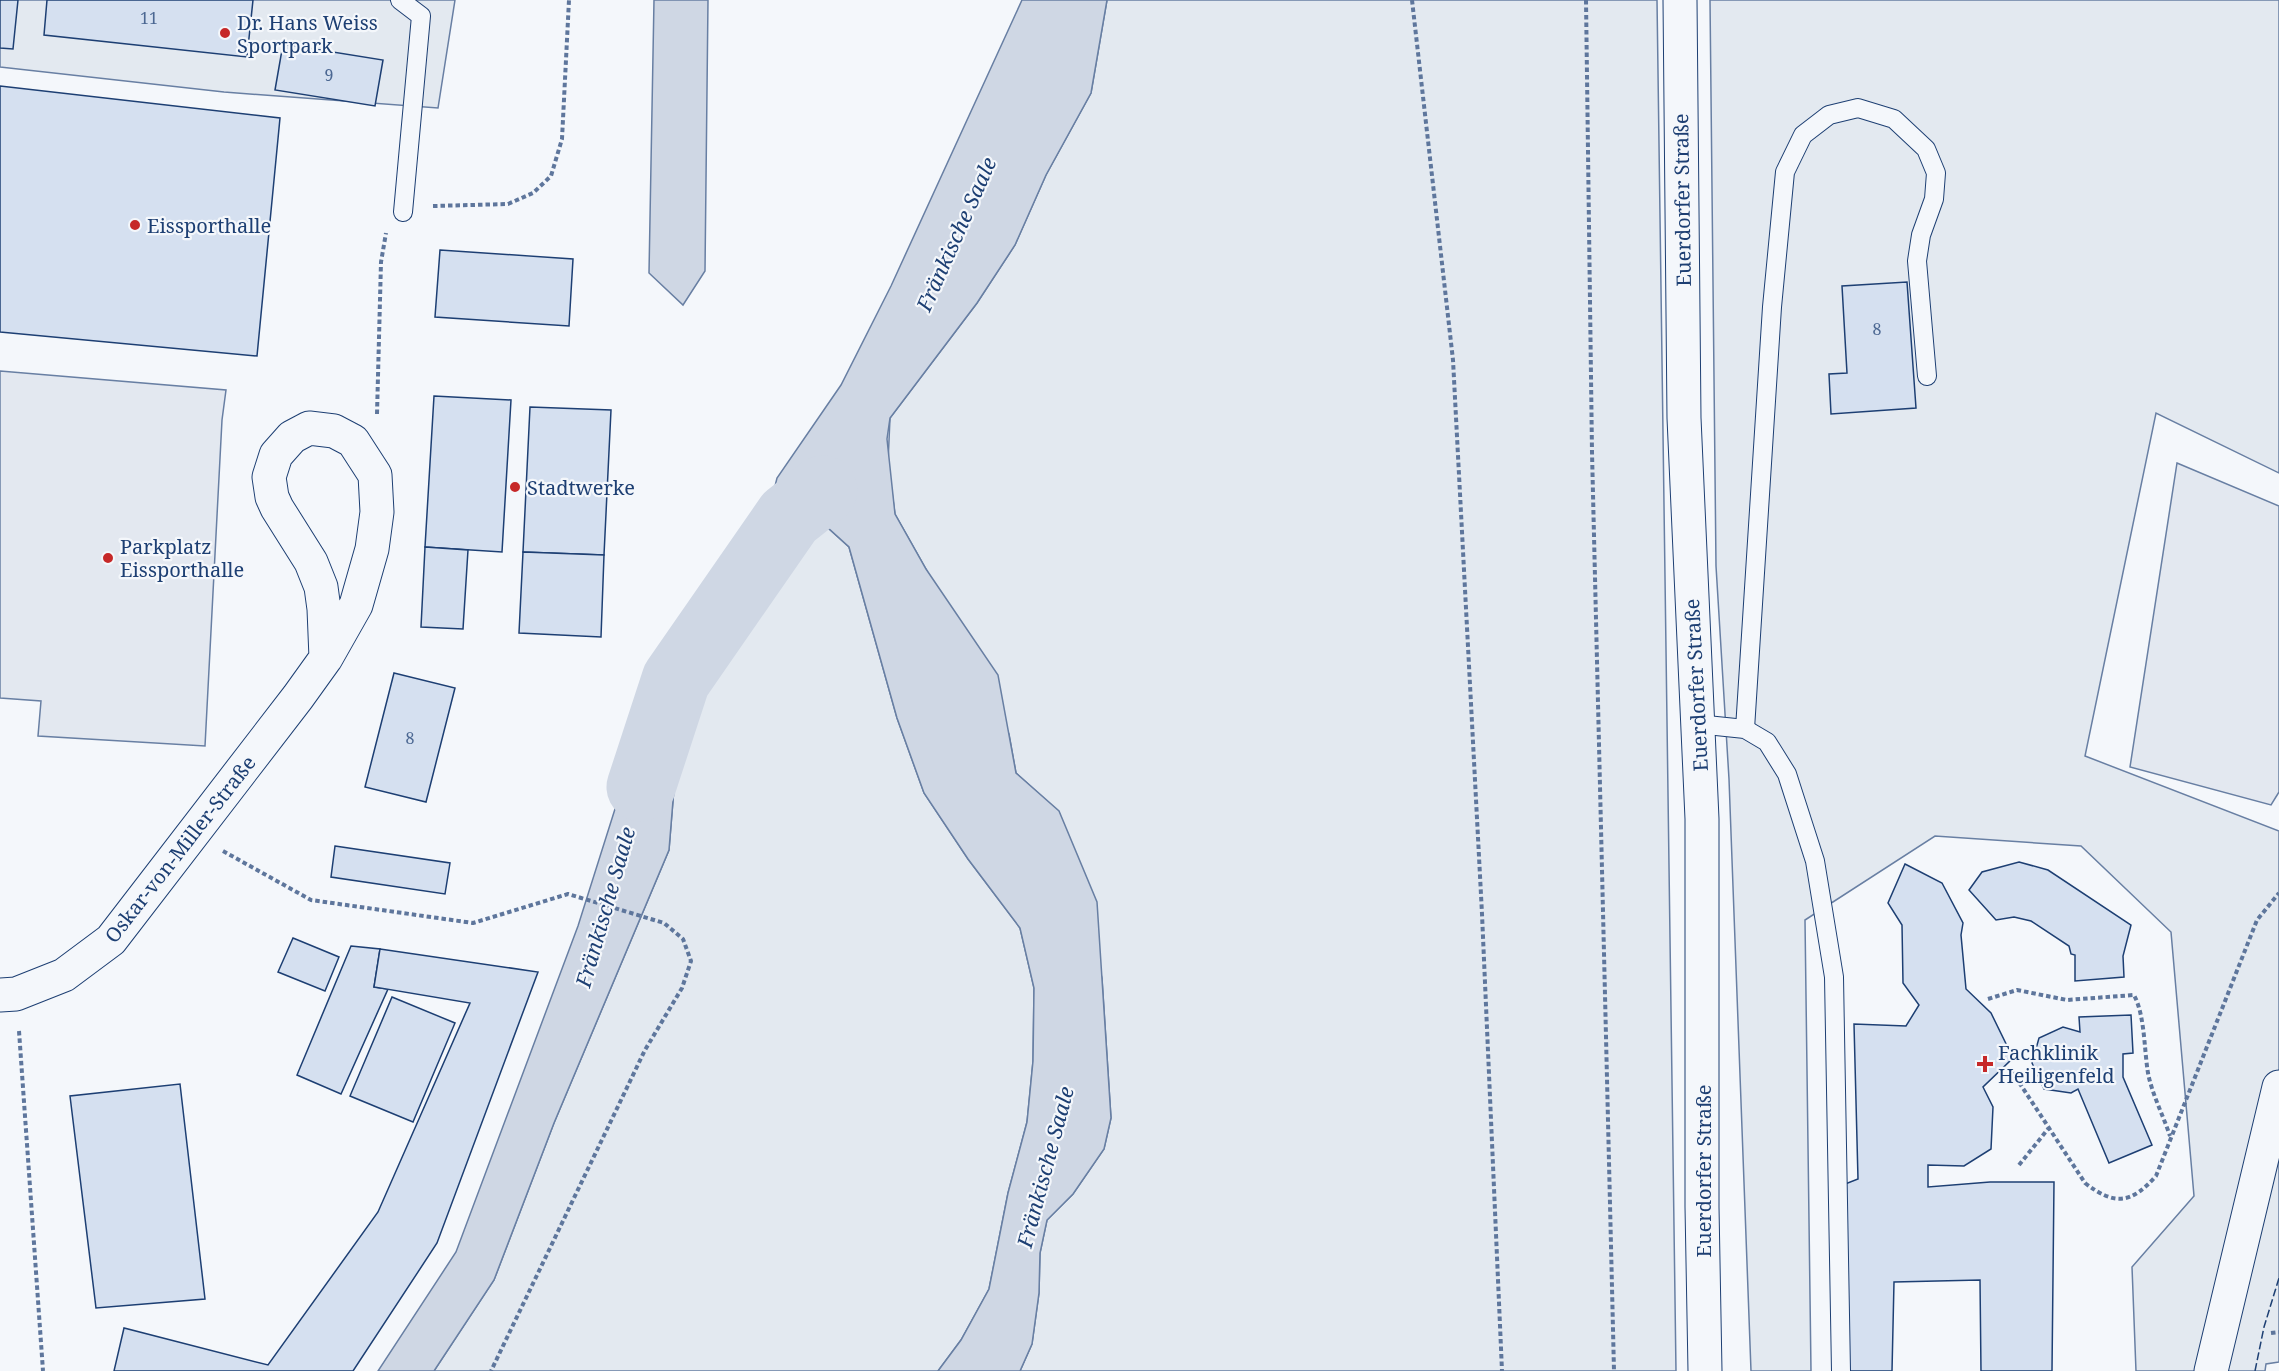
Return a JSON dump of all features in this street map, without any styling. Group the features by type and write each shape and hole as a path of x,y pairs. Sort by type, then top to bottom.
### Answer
{"main road":[{"name":"Euerdorfer Straße","path":"1680,0 1684,418 1702,819 1702,1207 1705,1371"},
{"name":"Oskar-von-Miller-Straße","path":"8,994 64,975 111,940 194,835 326,658 356,606 366,576 377,512 375,475 353,441 334,431 309,428 292,437 276,455 269,477 272,497 277,508 311,562 321,587 326,658"},
{"path":"2211,1371 2279,1087"}],"lane":[{"path":"400,0 421,16 403,212"},
{"path":"1745,729 1772,306 1785,172 1803,135 1829,115 1858,108 1894,119 1926,149 1936,173 1934,199 1921,235 1917,261 1927,376"},
{"path":"1697,724 1745,729 1767,742 1787,774 1815,861 1834,977 1840,1371"}],"path":[{"path":"377,416 381,262 386,230 403,212 428,206 508,204 533,193 551,176 562,139 569,0"},
{"path":"1412,0 1453,360 1483,925 1502,1371"},
{"path":"1586,0 1592,452 1614,1371"},
{"path":"194,835 311,900 473,922 568,894 664,923 684,939 691,961 682,988 645,1050 492,1371"},
{"path":"2011,1070 2085,1183 2101,1195 2118,1200 2141,1192 2156,1176 2257,920 2279,893"},
{"path":"1988,999 2017,990 2067,1000 2134,995 2140,1006 2143,1047 2149,1078 2170,1136"},
{"path":"8,994 43,1371"},
{"path":"2019,1165 2048,1129"},
{"path":"2271,1333 2279,1332"}],"shaded area":[{"name":"Dr. Hans Weiss Sportpark","path":"0,0 455,0 438,108 224,92 0,67"},
{"path":"1107,0 1657,0 1676,1371 1020,1371 1032,1344 1039,1293 1040,1253 1047,1220 1073,1194 1104,1149 1111,1118 1102,978 1059,812 1016,773 1009,734 926,569 895,514 888,463 890,418 977,303 1015,245 1046,175 1091,93"},
{"path":"1710,0 2279,0 2279,473 2156,413 2085,756 2279,831 2279,1362 2266,1364 2265,1371 2136,1371 2132,1267 2194,1196 2171,932 2081,846 1935,836 1805,920 1811,1371 1751,1371 1729,779 1716,566"},
{"name":"Parkplatz Eissporthalle","path":"0,371 226,390 222,420 205,746 38,736 41,701 0,698"},
{"path":"2177,463 2279,506 2279,792 2271,805 2130,767"},
{"path":"817,518 849,547 897,718 924,793 968,859 1020,928 1034,988 1033,1061 1027,1122 1008,1193 989,1289 961,1340 938,1371 434,1371 494,1280 554,1123 669,850 681,702"}],"water":[{"path":"654,0 708,0 705,271 683,305 649,273"},
{"path":"1022,0 1107,0 1091,93 1046,175 1015,245 977,303 890,418 887,439 895,514 926,569 998,675 1016,773 1059,811 1097,902 1111,1118 1104,1149 1073,1194 1047,1220 1040,1253 1039,1293 1032,1344 1020,1371 938,1371 961,1340 989,1289 1008,1193 1027,1122 1033,1061 1034,988 1020,928 968,859 924,793 897,718 849,547 817,518 756,562 777,478 841,385 891,286"},
{"path":"652,692 681,702 669,850 554,1123 494,1280 434,1371 378,1371 456,1252 578,926"}],"building":[{"path":"0,0 18,0 13,49 0,48"},
{"path":"47,0 253,0 247,57 44,35"},
{"path":"283,44 383,60 375,106 275,90"},
{"name":"Eissporthalle","path":"0,86 280,118 257,356 0,332"},
{"path":"440,250 573,259 569,326 435,317"},
{"path":"1907,282 1916,408 1831,414 1829,374 1847,373 1842,286"},
{"path":"434,396 511,400 502,552 425,547"},
{"path":"530,407 611,410 604,555 523,552"},
{"path":"425,547 468,550 463,629 421,627"},
{"path":"523,552 604,555 601,637 519,633"},
{"path":"394,673 455,688 426,802 365,787"},
{"path":"335,846 450,863 445,894 331,877"},
{"path":"2019,862 2048,870 2131,925 2123,956 2124,977 2075,981 2075,955 2071,954 2069,946 2031,921 2014,917 1996,920 1969,890 1982,872"},
{"path":"1905,864 1942,883 1963,923 1961,935 1966,989 1991,1013 2013,1058 1983,1087 1993,1107 1991,1149 1964,1166 1928,1165 1928,1187 1990,1182 2054,1182 2052,1371 1981,1371 1980,1280 1894,1282 1892,1371 1843,1371 1840,1186 1858,1179 1854,1024 1906,1026 1919,1005 1903,983 1902,925 1888,903"},
{"path":"293,938 339,957 325,991 278,972"},
{"path":"351,946 380,949 374,987 388,989 341,1094 297,1075"},
{"path":"380,949 538,972 437,1243 353,1371 114,1371 124,1328 268,1365 378,1212 470,1003 374,987"},
{"path":"392,997 455,1023 413,1122 350,1096"},
{"path":"2131,1015 2133,1053 2123,1054 2123,1077 2152,1145 2109,1163 2078,1089 2071,1093 2044,1089 2032,1063 2039,1038 2063,1027 2080,1032 2079,1017"},
{"path":"180,1084 205,1299 96,1308 70,1096"}],"waterway":[{"name":"Fränkische Saale","path":"641,787 676,680 789,517 823,490"}],"fence":[{"path":"2255,1371 2264,1327 2279,1278"}],"place":[{"name":"Dr. Hans Weiss Sportpark","path":"225,33"},
{"name":"Eissporthalle","path":"135,225"},
{"name":"Stadtwerke","path":"515,487"},
{"name":"Parkplatz Eissporthalle","path":"108,558"},
{"name":"Fachklinik Heiligenfeld","path":"1985,1064"}]}
